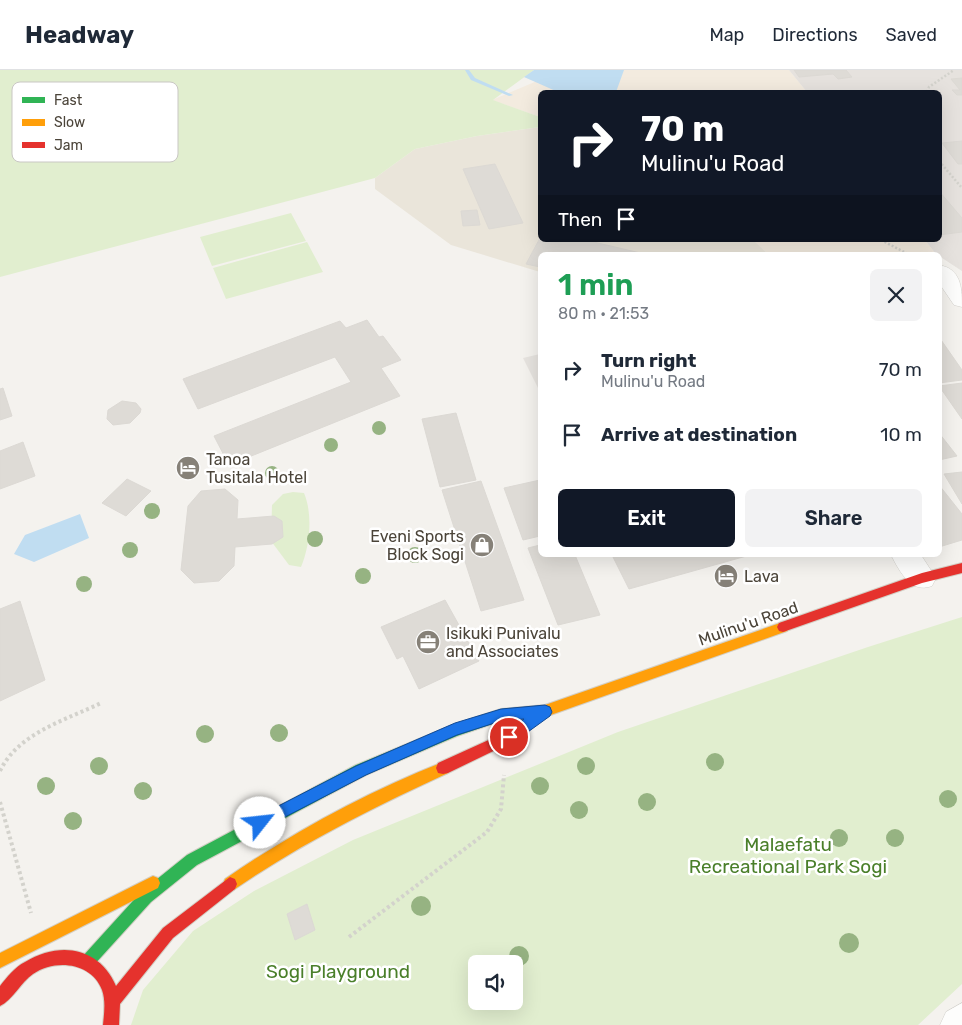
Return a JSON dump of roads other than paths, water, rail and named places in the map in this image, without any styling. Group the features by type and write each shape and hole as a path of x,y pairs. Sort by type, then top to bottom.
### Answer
{"main road":[{"name":"Mulinu'u Road","path":"113,1001 168,933 199,907 254,868 371,801 509,737 545,712 922,578 962,568"},
{"name":"Mulinu'u Road","path":"88,961 146,897 168,877 192,860 291,806 408,749 455,730 501,715 545,712"},
{"path":"0,961 129,893 168,877"},
{"path":"0,998 14,981 32,966 51,958 71,956 88,961 100,970 109,984 113,1001 111,1025"}],"street":[{"path":"943,273 962,300"},
{"path":"906,557 922,578"},
{"path":"959,1025 962,1022"}],"water":[{"path":"534,70 624,70 617,90 553,90 524,77"},
{"path":"80,514 89,538 34,562 14,554 25,535"}],"waterway":[{"path":"467,70 473,79 511,95"}],"place":[{"name":"Tanoa Tusitala Hotel","path":"188,468"},
{"name":"Eveni Sports Block Sogi","path":"482,545"},
{"name":"Lava","path":"726,576"},
{"name":"Isikuki Punivalu and Associates","path":"428,642"}],"park label":[{"name":"Malaefatu Recreational Park Sogi","path":"788,855"},
{"name":"Sogi Playground","path":"338,971"}]}
